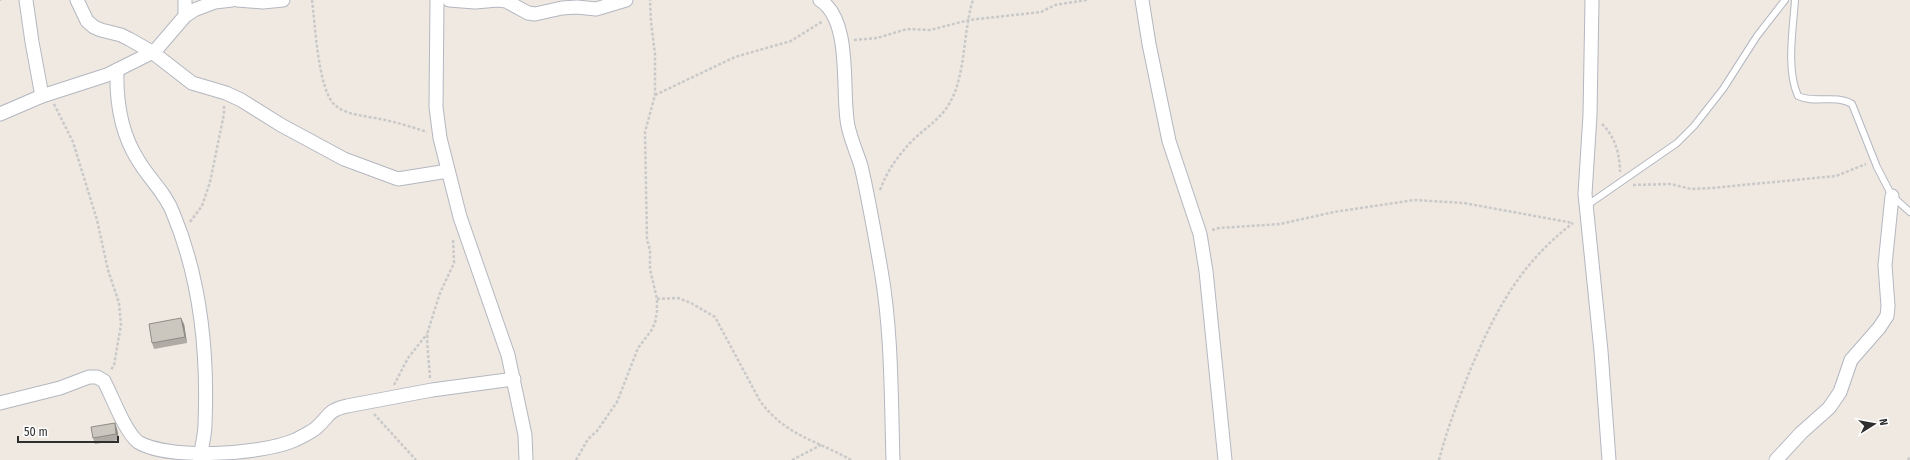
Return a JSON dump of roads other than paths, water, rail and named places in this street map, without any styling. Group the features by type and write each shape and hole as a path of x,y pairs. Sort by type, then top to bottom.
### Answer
{"street":[{"path":"26,0 32,42 47,95"},
{"path":"77,0 87,21 94,27 121,35 152,52 192,83 214,89 240,100 281,125 344,159 393,178 406,178 448,171"},
{"path":"185,0 185,16"},
{"path":"0,114 47,95 117,70 152,52 162,45 185,16 204,5 232,0"},
{"path":"237,0 263,2 283,0"},
{"path":"437,0 436,107 440,138 460,217 498,325 514,379 525,435 526,460"},
{"path":"449,0 475,2 498,0 506,1 528,13 535,14 562,8 577,7 596,9 626,0"},
{"path":"820,0 829,8 834,16 840,39 845,72 848,126 865,183 885,299 890,358 893,460"},
{"path":"1142,0 1149,44 1170,141 1200,234 1206,271 1225,460"},
{"path":"1592,0 1590,115 1585,181 1601,351 1609,460"},
{"path":"117,70 117,100 124,130 138,160 164,195 173,213 194,279 204,350 205,425 200,458"},
{"path":"1776,460 1801,433 1829,408 1840,392 1851,360 1879,328 1887,316 1888,306 1885,265 1892,196"},
{"path":"0,403 60,388 89,377 99,378 104,382 129,430 138,442 163,452 179,456 200,458 254,451 292,441 316,428 334,409 432,390 514,379"}],"lane":[{"path":"1587,210 1677,142 1699,121 1738,67 1757,36 1785,0"},
{"path":"1795,0 1792,73 1794,87 1798,96 1811,100 1844,99 1852,104 1874,161 1892,196 1910,212"}]}
